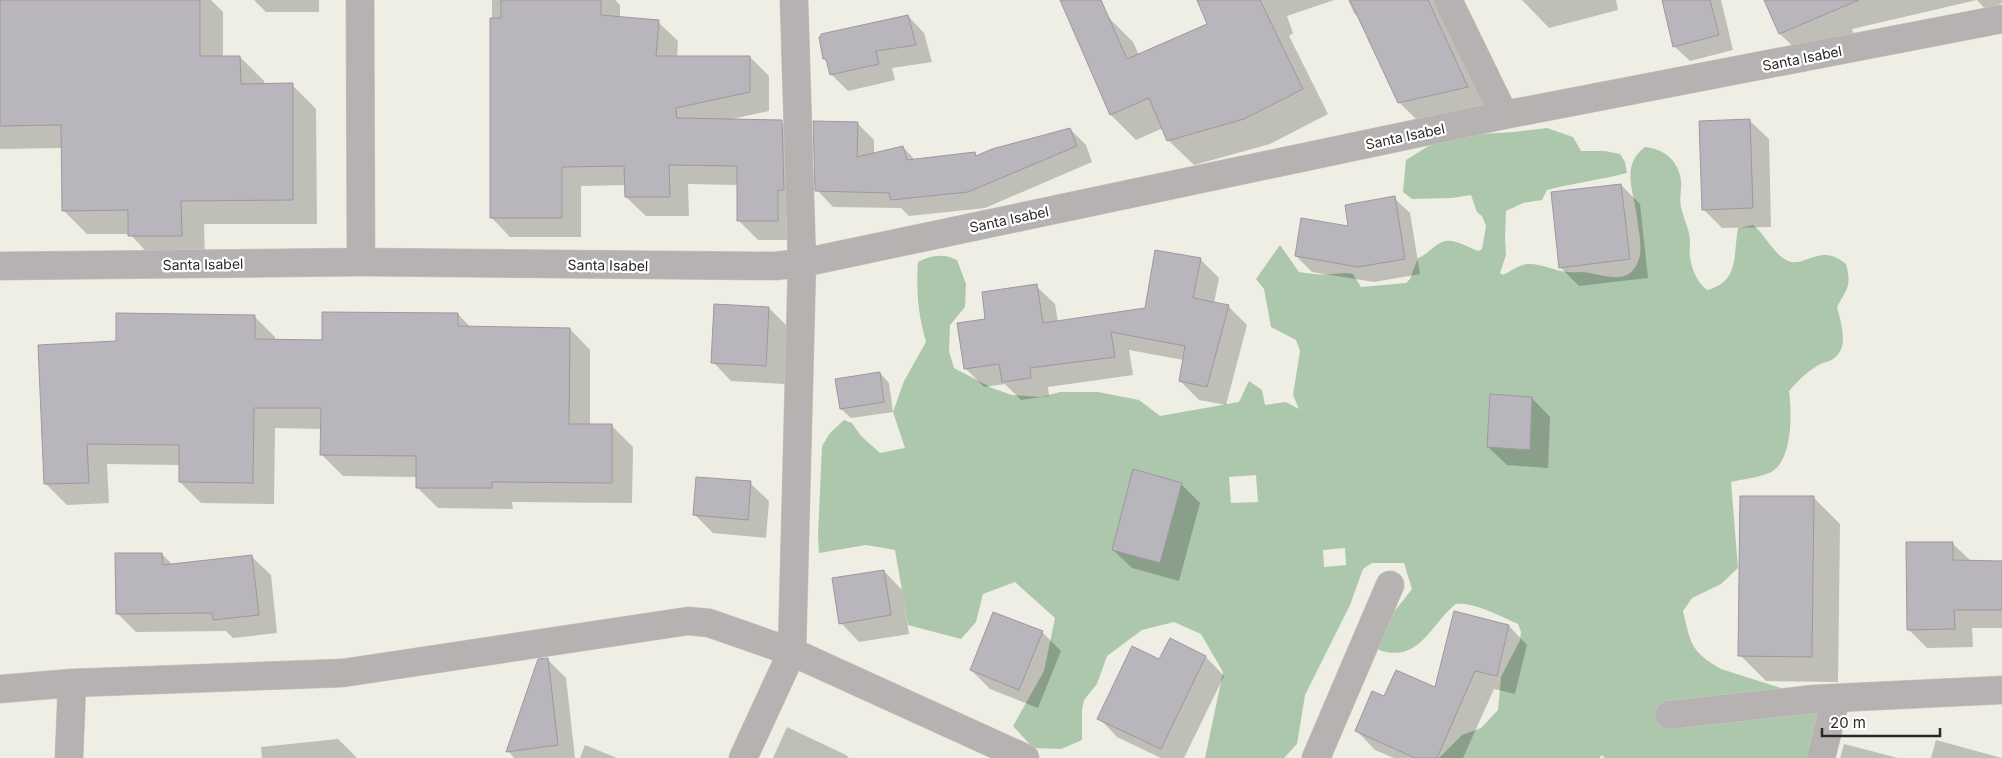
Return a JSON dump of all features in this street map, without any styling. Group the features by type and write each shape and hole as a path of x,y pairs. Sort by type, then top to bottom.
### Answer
{"street":[{"path":"360,0 361,262"},
{"path":"743,758 792,652 802,263 794,0"},
{"path":"1448,0 1504,116"},
{"name":"Santa Isabel","path":"0,266 361,262 775,266 802,263 1504,116 2002,19"},
{"path":"1316,758 1390,585"},
{"path":"0,689 72,684 343,673 688,621 709,623 792,652 1025,758"},
{"path":"69,758 72,684"},
{"path":"1669,715 1836,698 2002,690"},
{"path":"1821,758 1836,698"}],"green space":[{"path":"1547,128 1573,137 1581,151 1605,151 1620,154 1625,162 1627,173 1547,190 1542,200 1523,203 1506,211 1506,255 1500,273 1503,275 1527,264 1563,271 1615,277 1629,274 1635,268 1641,249 1630,179 1631,171 1637,154 1645,147 1664,153 1677,167 1681,180 1681,207 1690,236 1691,262 1698,279 1707,290 1718,286 1730,274 1735,257 1738,228 1753,225 1773,249 1788,261 1801,261 1821,255 1828,255 1846,264 1849,278 1848,283 1846,291 1837,307 1843,342 1838,354 1833,359 1811,370 1789,391 1791,412 1789,436 1783,459 1777,468 1769,473 1731,482 1738,568 1721,584 1692,598 1683,611 1693,646 1711,663 1721,669 1806,696 1824,711 1826,758 1605,758 1601,755 1600,758 1439,758 1462,735 1481,728 1498,710 1501,677 1520,640 1521,632 1518,624 1496,614 1471,605 1456,604 1415,647 1393,653 1379,650 1377,643 1386,622 1412,589 1404,563 1372,563 1363,569 1350,605 1305,695 1297,744 1284,758 1205,758 1223,672 1201,634 1174,622 1142,630 1107,656 1097,684 1084,700 1082,740 1061,749 1033,748 1013,726 1044,671 1055,618 1015,582 983,594 976,622 961,639 908,625 895,550 866,545 819,553 822,446 830,433 844,420 852,423 861,436 880,453 905,448 893,412 904,381 926,342 918,302 918,262 937,256 947,256 957,260 966,284 965,307 950,325 949,351 954,368 992,388 1012,395 1041,397 1060,392 1098,392 1139,400 1160,416 1239,402 1249,381 1262,390 1265,405 1286,402 1299,409 1293,395 1300,351 1296,340 1271,327 1264,289 1256,279 1280,245 1299,272 1353,274 1361,287 1406,283 1410,279 1418,258 1442,242 1455,242 1478,251 1482,249 1486,226 1482,216 1477,212 1471,195 1452,198 1412,199 1403,192 1406,160 1448,136","holes":["1490,394 1532,397 1529,450 1487,447","1256,475 1258,502 1231,503 1229,477","1345,548 1346,565 1324,567 1323,550"]}],"building":[{"path":"0,0 200,0 200,56 240,56 241,84 293,83 293,200 181,201 182,236 128,236 128,210 62,211 61,125 0,126"},
{"path":"501,0 601,0 601,15 659,20 656,56 750,56 750,92 676,108 677,118 782,120 784,190 778,190 778,221 737,221 737,166 669,165 670,197 625,197 624,166 562,167 562,218 490,218 490,18 501,18"},
{"path":"1060,0 1101,0 1127,59 1207,24 1197,0 1260,0 1303,89 1244,119 1167,141 1149,98 1110,115"},
{"path":"1350,0 1428,0 1468,87 1398,103"},
{"path":"1662,0 1710,0 1719,35 1673,47"},
{"path":"1764,0 1859,0 1779,34"},
{"path":"908,15 916,45 876,51 879,64 830,75 826,59 823,59 819,37 821,34"},
{"path":"1750,119 1753,208 1702,210 1699,121"},
{"path":"813,121 858,122 857,157 903,146 907,160 975,152 976,156 992,149 1070,128 1077,146 968,192 891,200 889,193 815,191"},
{"path":"1621,184 1630,259 1559,268 1551,192"},
{"path":"1395,196 1405,259 1358,267 1295,256 1301,218 1348,226 1345,205"},
{"path":"1155,250 1201,258 1193,298 1229,305 1207,387 1179,381 1185,346 1111,332 1115,357 1030,368 1031,378 1002,382 999,364 964,369 957,323 985,319 982,292 1037,284 1043,323 1145,308"},
{"path":"714,304 769,307 766,366 711,363"},
{"path":"322,312 458,313 458,326 570,328 569,424 612,424 612,483 492,482 492,488 416,488 416,456 320,455 321,408 254,408 253,483 179,482 179,445 87,444 89,483 44,484 38,345 116,341 116,313 255,315 255,339 322,340"},
{"path":"880,372 884,402 840,409 835,379"},
{"path":"1490,394 1532,397 1530,450 1487,447"},
{"path":"1133,469 1182,483 1160,563 1112,550"},
{"path":"696,477 751,481 748,520 693,515"},
{"path":"1740,496 1814,496 1812,657 1738,656"},
{"path":"1906,542 1953,542 1953,560 2002,561 2002,610 1954,610 1955,629 1907,630"},
{"path":"115,553 162,553 163,565 252,555 259,615 213,620 212,613 116,614"},
{"path":"884,570 891,615 839,624 832,578"},
{"path":"1454,611 1509,625 1497,676 1475,671 1437,758 1415,758 1355,731 1372,691 1384,696 1396,670 1435,687"},
{"path":"993,612 1043,631 1019,690 970,670"},
{"path":"1170,638 1206,656 1161,749 1097,719 1132,646 1159,659"},
{"path":"548,658 558,745 506,752 538,659"}]}
